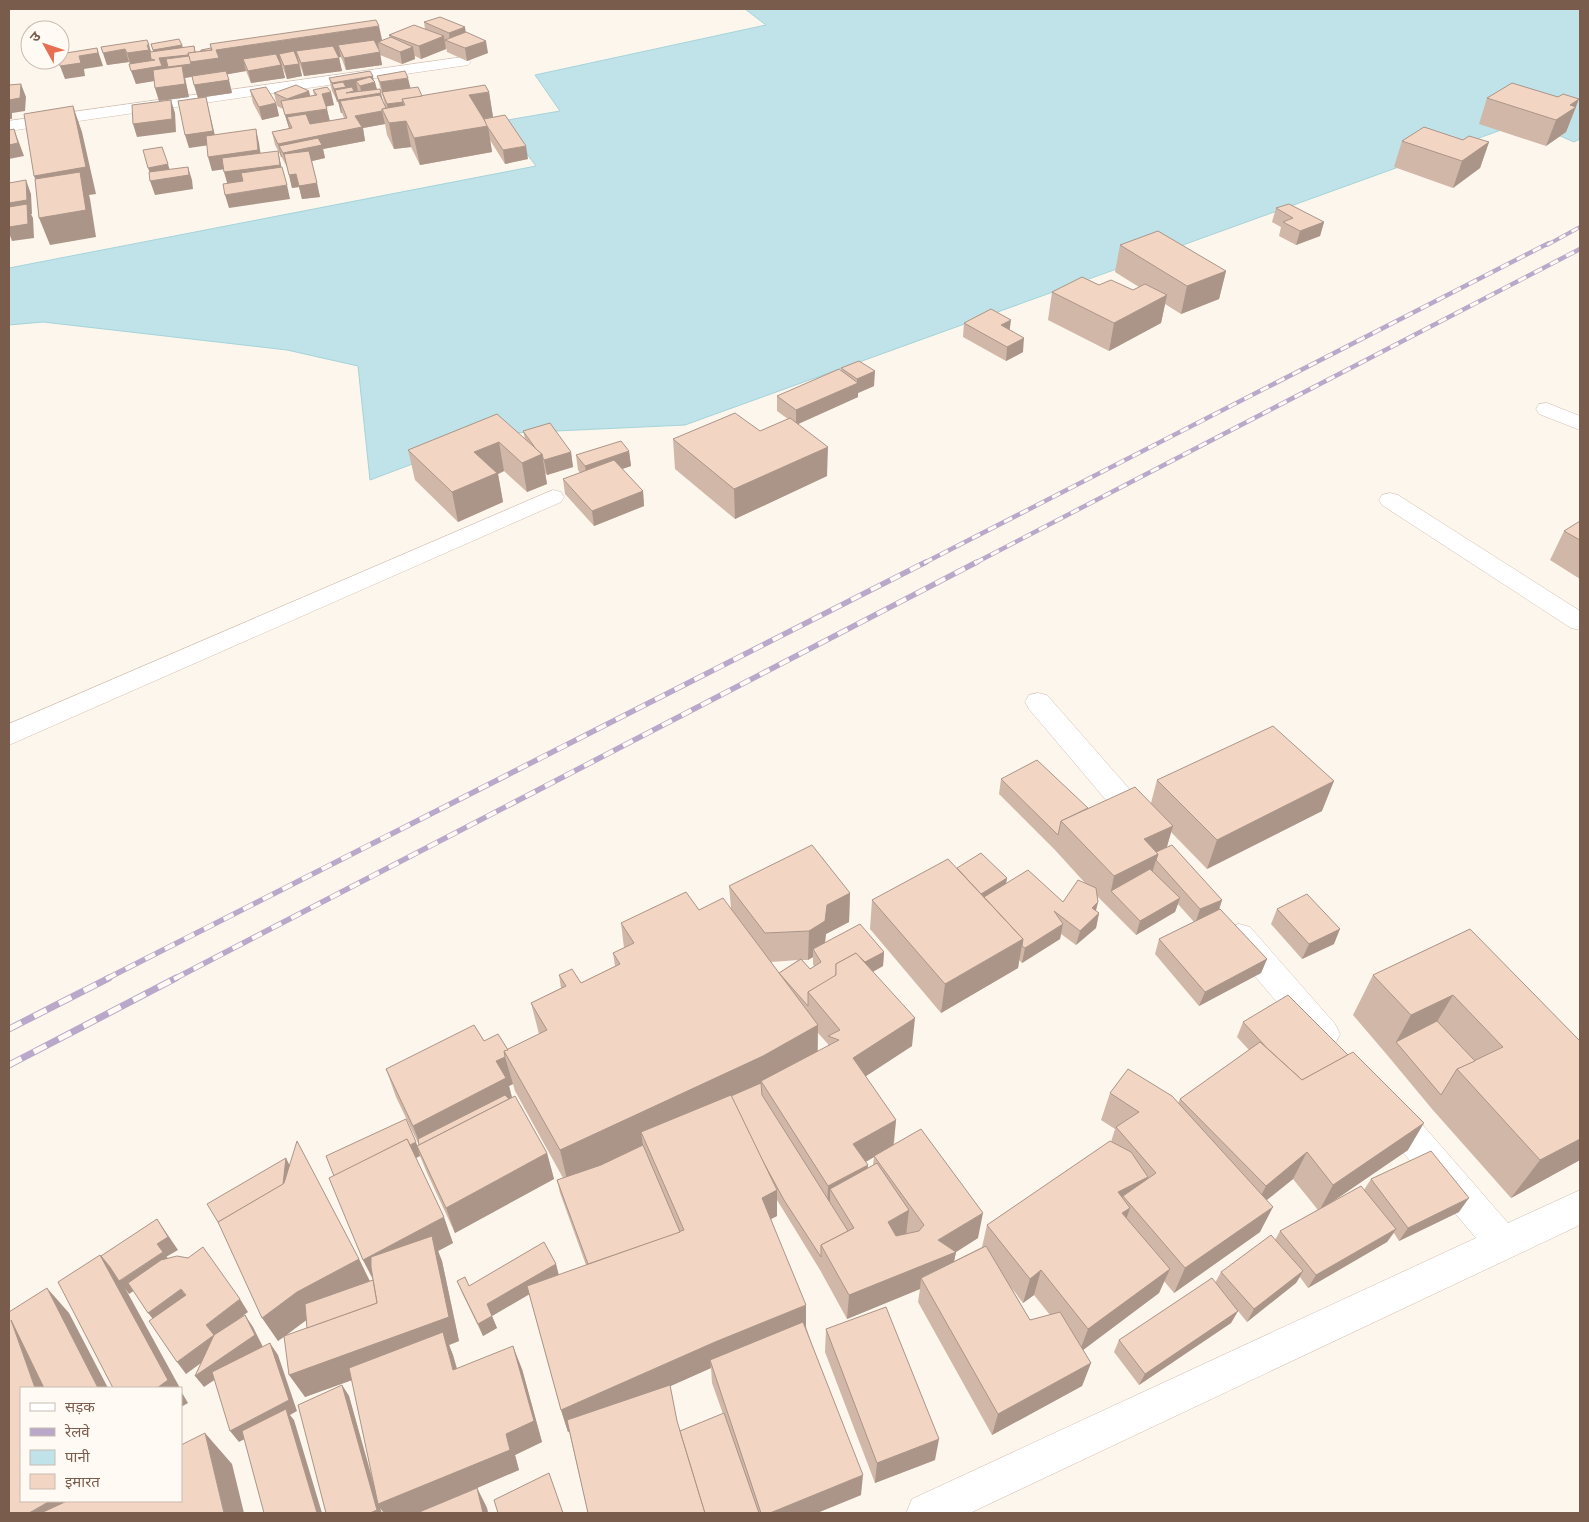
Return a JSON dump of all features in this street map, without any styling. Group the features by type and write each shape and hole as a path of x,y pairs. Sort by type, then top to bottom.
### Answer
{"street":[{"path":"9,126 463,62"},
{"path":"1547,409 1580,424"},
{"path":"9,735 553,497"},
{"path":"1390,500 1580,622"},
{"path":"1038,702 1161,844"},
{"path":"1219,912 1342,1055"},
{"path":"1374,1093 1503,1243"},
{"path":"926,1513 1580,1207"}],"water":[{"path":"745,9 1580,9 1580,139 1574,142 1526,121 685,425 492,434 370,480 358,366 287,350 43,322 9,325 9,268 536,166 502,121 560,111 535,75 766,25"}],"building":[{"path":"440,17 465,27 449,33 424,22"},
{"path":"376,20 379,26 216,50 219,58 190,62 188,53 212,50 210,44"},
{"path":"414,25 444,36 419,46 389,35"},
{"path":"466,32 486,41 465,48 445,40"},
{"path":"391,37 413,47 400,52 378,42"},
{"path":"179,39 182,45 153,50 151,44"},
{"path":"147,40 149,50 127,53 125,49 103,53 101,47"},
{"path":"374,40 380,52 344,58 338,45"},
{"path":"194,46 195,52 188,53 188,55 159,58 162,66 131,71 129,64 155,60 151,59 150,52"},
{"path":"333,46 339,58 301,63 296,51"},
{"path":"97,48 98,53 79,56 81,63 70,65 70,52"},
{"path":"211,48 212,50 201,51 201,50"},
{"path":"294,51 299,64 284,66 279,54"},
{"path":"276,54 281,65 248,71 243,59"},
{"path":"189,56 191,64 168,67 166,59"},
{"path":"182,66 185,84 155,88 153,70"},
{"path":"226,71 229,80 194,85 192,76"},
{"path":"370,71 373,76 332,83 329,78"},
{"path":"405,71 408,78 380,82 377,76"},
{"path":"370,77 375,82 360,86 356,81"},
{"path":"343,82 346,87 334,89 332,84"},
{"path":"1512,83 1558,97 1563,94 1579,99 1570,105 1576,107 1556,120 1487,98"},
{"path":"21,84 20,98 9,100 9,85"},
{"path":"296,85 309,91 287,99 274,93"},
{"path":"485,85 489,92 469,95 488,126 414,138 406,121 389,123 382,109 405,105 402,99"},
{"path":"266,87 276,103 259,107 250,90"},
{"path":"327,87 331,92 322,94 327,109 285,115 281,101 317,95 313,90"},
{"path":"352,87 354,91 346,93 380,89 381,93 338,100 335,90"},
{"path":"418,87 422,96 402,99 403,102 387,104 382,92"},
{"path":"380,95 386,108 382,109 382,111 355,116 362,127 278,144 272,132 292,128 287,117 306,114 310,124 347,118 340,101"},
{"path":"206,97 213,131 185,135 178,101"},
{"path":"171,100 172,119 133,124 132,105"},
{"path":"73,106 86,167 34,176 24,114"},
{"path":"505,115 526,146 503,150 484,119"},
{"path":"1424,127 1463,140 1469,136 1489,142 1462,161 1402,141"},
{"path":"14,129 18,143 9,145 9,130"},
{"path":"256,129 258,150 208,157 206,136"},
{"path":"318,138 322,145 283,153 279,146"},
{"path":"162,147 168,164 148,168 143,150"},
{"path":"278,151 280,165 224,172 222,158"},
{"path":"309,151 317,183 299,186 296,174 289,175 284,154"},
{"path":"188,167 189,175 150,181 149,172"},
{"path":"282,167 287,185 225,195 223,184 243,181 241,173"},
{"path":"80,172 86,210 39,218 35,179"},
{"path":"26,180 27,200 9,203 9,183"},
{"path":"27,204 28,224 9,227 9,207"},
{"path":"1289,204 1324,222 1300,231 1283,222 1293,218 1276,208"},
{"path":"1158,231 1226,271 1187,286 1120,245"},
{"path":"1082,277 1099,285 1111,280 1133,290 1145,284 1167,295 1114,323 1052,292"},
{"path":"991,309 1011,320 1001,325 1024,338 1007,347 964,323"},
{"path":"859,361 875,371 857,379 841,368"},
{"path":"839,369 858,383 796,410 777,396"},
{"path":"735,413 760,431 790,418 828,447 734,489 673,439"},
{"path":"497,414 542,454 522,463 499,442 474,452 497,473 452,492 408,450"},
{"path":"550,423 571,452 544,460 542,454 523,431"},
{"path":"621,441 629,451 585,466 576,455"},
{"path":"614,460 643,491 592,511 563,479"},
{"path":"1580,521 1580,540 1564,531"},
{"path":"1273,726 1334,781 1217,840 1157,780"},
{"path":"1037,760 1088,808 1061,821 1058,835 1001,779"},
{"path":"1135,787 1173,826 1144,839 1158,854 1114,876 1061,821"},
{"path":"812,845 850,893 827,905 825,921 809,931 765,933 729,886"},
{"path":"1172,845 1222,900 1200,909 1156,860 1158,854 1156,852"},
{"path":"981,853 1007,878 981,894 957,868"},
{"path":"948,859 1023,939 945,984 872,900"},
{"path":"1150,869 1180,898 1140,921 1111,891"},
{"path":"1028,870 1063,902 1078,880 1096,888 1098,902 1092,908 1099,913 1080,931 1054,911 1063,924 1025,948 1022,946 1023,939 984,897"},
{"path":"686,892 699,910 723,898 818,1025 763,1056 560,1150 504,1051 547,1030 531,1003 566,986 559,975 572,969 581,983 620,964 613,953 634,943 621,923"},
{"path":"1307,894 1340,929 1309,944 1277,909"},
{"path":"1220,909 1267,959 1205,992 1159,939"},
{"path":"860,924 884,952 865,962 856,953 836,964 836,976 808,992 808,1006 779,973 801,959 810,969 821,962 813,949"},
{"path":"1470,929 1580,1041 1580,1139 1540,1160 1457,1069 1503,1047 1453,995 1411,1015 1373,975"},
{"path":"856,953 915,1018 853,1058 896,1120 853,1144 868,1165 828,1186 761,1081 839,1040 828,1036 840,1030 808,992 836,975 836,964"},
{"path":"1288,995 1348,1055 1302,1080 1267,1048 1243,1022"},
{"path":"1437,1021 1475,1061 1457,1069 1441,1095 1396,1042"},
{"path":"474,1025 484,1041 498,1034 508,1050 504,1051 505,1057 496,1061 506,1078 413,1126 386,1069"},
{"path":"1260,1042 1302,1080 1353,1052 1424,1123 1333,1185 1307,1152 1266,1186 1180,1099"},
{"path":"1128,1069 1172,1096 1273,1207 1185,1268 1123,1196 1156,1173 1116,1127 1139,1112 1110,1093"},
{"path":"761,1083 762,1095 848,1231 821,1245 821,1257 784,1200 731,1096"},
{"path":"505,1095 509,1099 419,1145 418,1139"},
{"path":"731,1095 777,1190 762,1198 806,1305 715,1342 561,1410 527,1286 684,1230 641,1132"},
{"path":"515,1096 547,1153 446,1208 417,1146"},
{"path":"406,1119 416,1142 410,1145 407,1139 334,1176 326,1156"},
{"path":"921,1129 983,1213 938,1240 956,1252 849,1295 821,1245 854,1228 830,1189 877,1163 909,1210 888,1222 896,1236 919,1231 924,1225 874,1156"},
{"path":"407,1139 444,1217 363,1260 329,1178"},
{"path":"297,1141 359,1259 297,1292 262,1318 218,1222 284,1183"},
{"path":"1110,1141 1131,1152 1148,1177 1118,1192 1130,1208 1122,1213 1170,1269 1088,1329 1041,1270 1030,1279 987,1225"},
{"path":"643,1145 680,1232 588,1264 557,1180 601,1165"},
{"path":"1431,1151 1469,1198 1408,1228 1371,1179"},
{"path":"286,1158 283,1184 218,1222 207,1204"},
{"path":"1361,1186 1396,1229 1316,1275 1280,1231"},
{"path":"157,1219 168,1237 157,1244 163,1252 119,1281 101,1256"},
{"path":"1271,1235 1303,1271 1254,1309 1221,1272"},
{"path":"432,1236 449,1317 289,1375 284,1336 377,1303 371,1257"},
{"path":"544,1242 556,1264 487,1304 492,1316 478,1324 457,1281 465,1277 469,1286"},
{"path":"986,1246 1030,1320 1060,1312 1091,1363 998,1414 921,1278"},
{"path":"203,1247 240,1299 206,1325 214,1335 177,1362 149,1321 186,1295 181,1289 148,1313 128,1283 161,1260 177,1256 188,1258"},
{"path":"100,1255 168,1380 158,1387 112,1387 58,1282"},
{"path":"1212,1278 1238,1311 1145,1374 1119,1340"},
{"path":"373,1280 377,1303 307,1328 305,1304"},
{"path":"47,1288 97,1387 44,1387 11,1320 35,1387 20,1387 20,1502 48,1502 29,1513 9,1513 9,1312"},
{"path":"886,1307 939,1439 877,1463 826,1329"},
{"path":"245,1315 255,1335 195,1376 214,1335"},
{"path":"803,1322 863,1475 770,1513 761,1513 710,1360"},
{"path":"443,1332 453,1370 513,1346 534,1421 506,1434 510,1450 378,1504 349,1368"},
{"path":"270,1343 289,1400 230,1431 212,1372"},
{"path":"342,1385 377,1510 370,1513 326,1513 298,1405"},
{"path":"670,1385 677,1421 705,1513 588,1513 567,1420"},
{"path":"286,1409 317,1513 264,1513 242,1431"},
{"path":"724,1413 759,1513 705,1513 680,1431"},
{"path":"205,1433 224,1513 41,1513 65,1502 182,1502 182,1444"},
{"path":"549,1473 563,1513 498,1513 494,1500"},
{"path":"477,1488 483,1513 417,1513"}],"railway":[{"path":"1547,245 1580,227"},
{"path":"924,563 1549,243"},
{"path":"975,563 1580,249"},
{"path":"106,979 926,562"},
{"path":"174,979 977,562"},
{"path":"9,1029 109,978"},
{"path":"9,1065 176,978"}]}
